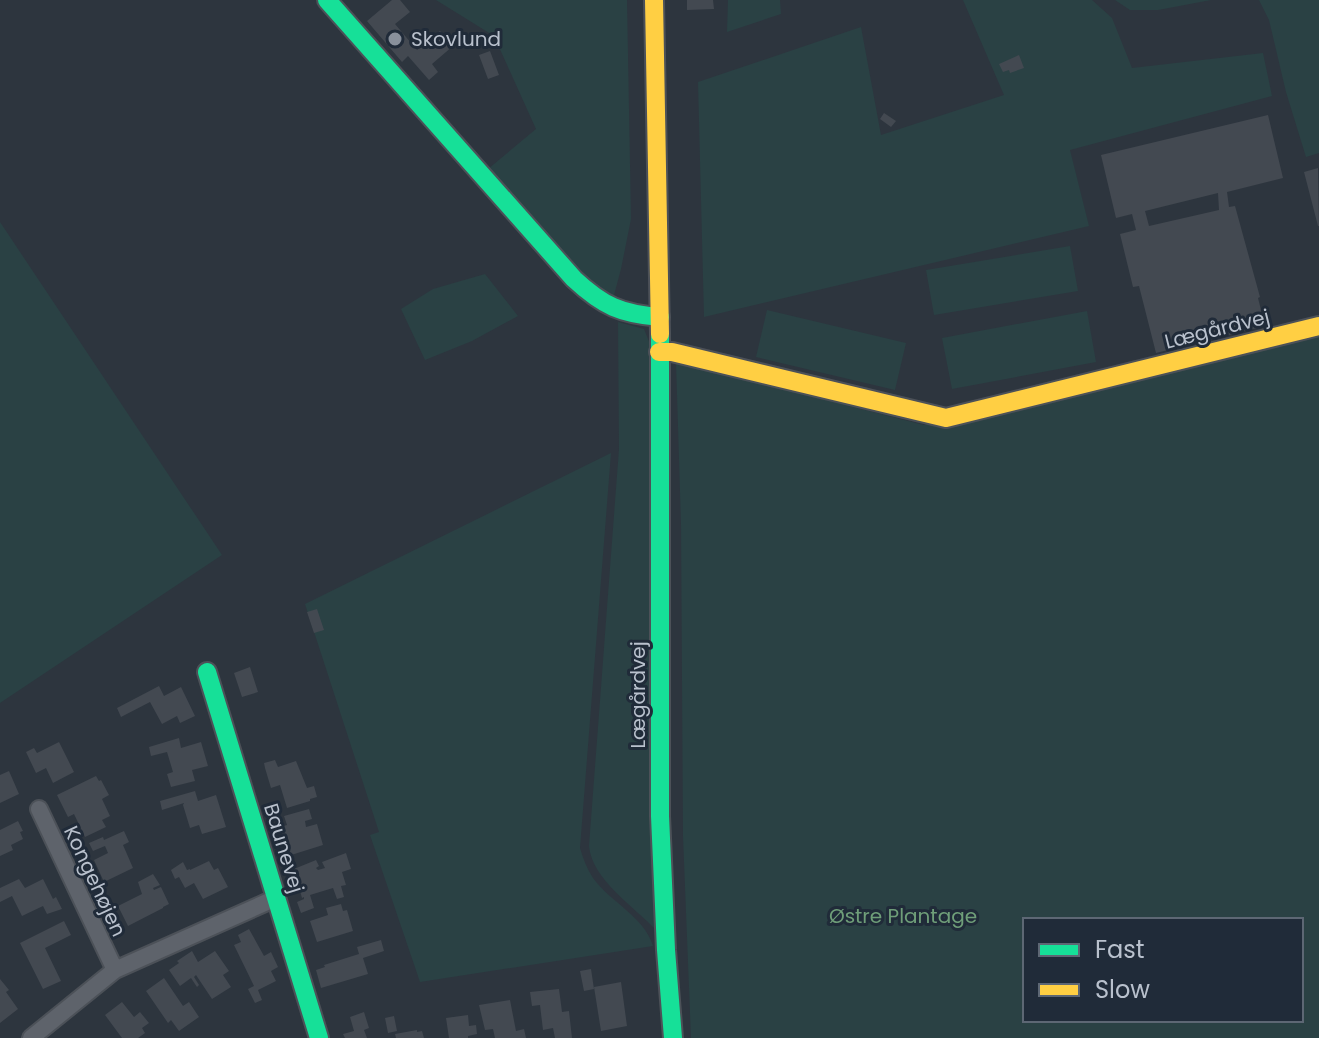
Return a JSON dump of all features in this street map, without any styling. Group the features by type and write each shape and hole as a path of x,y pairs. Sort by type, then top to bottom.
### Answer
{"street":[{"path":"327,0 592,297 629,315 660,317"},
{"name":"Lægårdvej","path":"654,0 660,317 660,816 673,1038"},
{"name":"Lægårdvej","path":"659,352 672,352 946,418 1319,326"},
{"name":"Baunevej","path":"207,672 319,1038"},
{"name":"Kongehøjen","path":"39,809 115,970"},
{"name":"Kongehøjen","path":"31,1038 115,970 276,898"}],"green space":[{"path":"436,0 627,0 631,219 613,299 590,281 488,169 536,129 494,36"},
{"path":"728,0 780,0 781,14 727,32"},
{"path":"963,0 1092,0 1112,18 1132,68 1263,53 1272,96 1070,150 1089,226 704,317 698,82 861,27 881,135 1004,95"},
{"path":"1115,0 1211,0 1158,10 1130,10"},
{"path":"1259,0 1319,0 1319,153 1306,157 1269,20"},
{"path":"0,222 222,555 0,703"},
{"path":"1070,246 1078,291 934,315 926,270"},
{"path":"485,274 518,316 472,341 425,360 401,309 433,289"},
{"path":"767,310 906,343 895,390 756,357"},
{"path":"1087,311 1096,362 952,389 942,338"},
{"path":"618,322 644,329 650,344 657,931 606,882 592,858 589,846 619,449"},
{"name":"Østre Plantage","path":"1319,333 1319,1038 691,1038 683,836 681,524 676,362 924,425"},
{"path":"611,453 580,848 593,878 635,918 649,935 653,946 420,982 370,835 379,832 305,604"}],"building":[{"name":"Skovlund","path":"392,0 400,0 410,12 395,24 417,50 440,31 453,46 432,64 438,72 429,80 408,56 402,62 367,21"},
{"path":"687,0 713,0 714,9 687,10"},
{"path":"490,51 499,75 488,79 479,55"},
{"path":"1019,55 1024,68 1003,72 999,64"},
{"path":"884,113 896,121 891,127 880,119"},
{"path":"1268,115 1283,178 1227,192 1229,207 1235,206 1265,326 1156,353 1139,286 1133,287 1120,234 1136,230 1132,214 1116,218 1101,155","holes":["1218,193 1219,210 1149,226 1145,211"]},
{"path":"1318,168 1319,226 1304,172"},
{"path":"317,609 324,630 314,633 307,612"},
{"path":"250,667 258,692 242,697 234,673"},
{"path":"159,686 164,696 181,687 195,716 180,723 177,716 162,724 150,702 121,717 117,708"},
{"path":"179,738 181,748 201,742 208,766 192,770 195,781 171,787 167,774 173,772 167,752 151,756 149,747"},
{"path":"59,742 74,772 53,783 46,768 36,773 26,752 34,748 37,753"},
{"path":"275,760 278,767 296,761 307,788 314,786 317,797 287,808 280,785 271,788 265,768 264,763"},
{"path":"9,771 19,794 0,803 0,775"},
{"path":"96,776 109,795 102,799 110,816 102,820 106,827 85,837 74,814 68,817 57,795"},
{"path":"195,791 198,801 216,795 226,827 202,834 199,825 190,828 184,803 162,810 160,801"},
{"path":"309,809 312,819 305,821 306,827 317,824 323,845 288,856 280,827 287,825 284,816"},
{"path":"18,821 23,839 11,845 13,850 0,856 0,830"},
{"path":"124,831 129,842 123,845 133,868 104,882 94,860 108,853 105,846 93,851 89,843"},
{"path":"346,853 351,869 342,872 346,885 341,886 344,897 337,899 333,888 310,895 314,908 301,913 297,902 304,897 294,869 316,860 318,870 325,868 322,862"},
{"path":"209,861 214,870 218,868 228,887 203,899 194,883 185,888 171,870 183,862 190,870"},
{"path":"153,874 160,885 154,890 161,887 169,904 128,926 118,906 142,894 138,882"},
{"path":"19,879 25,888 43,879 62,909 47,914 43,906 22,916 12,896 0,902 0,888"},
{"path":"341,904 343,911 347,910 353,931 317,942 310,921 328,915 326,908"},
{"path":"64,921 71,935 45,948 61,981 43,989 20,943"},
{"path":"249,929 264,956 271,952 278,967 271,971 276,981 258,990 262,1000 255,1003 248,989 254,986 234,945 241,942 238,935"},
{"path":"381,940 384,951 363,958 368,974 321,988 316,970 359,954 357,947"},
{"path":"192,951 198,962 215,951 229,971 223,975 231,987 212,999 196,975 197,987 191,978 180,986 169,970"},
{"path":"591,969 594,989 584,991 580,971"},
{"path":"164,978 183,1006 189,1002 199,1017 179,1031 171,1020 168,1023 146,991"},
{"path":"0,979 18,1009 0,1023"},
{"path":"621,982 627,1026 601,1031 594,987"},
{"path":"559,989 562,1012 569,1011 572,1038 555,1038 553,1028 543,1030 540,1005 532,1006 530,992"},
{"path":"510,1000 516,1031 524,1029 526,1038 495,1038 493,1029 485,1030 479,1005"},
{"path":"122,1002 134,1017 140,1012 149,1023 142,1028 145,1033 138,1038 122,1038 105,1015"},
{"path":"364,1012 369,1028 364,1030 367,1038 345,1038 343,1034 354,1031 350,1017"},
{"path":"468,1015 469,1026 476,1025 477,1034 468,1038 449,1038 446,1018"},
{"path":"394,1016 397,1031 388,1033 385,1018"},
{"path":"422,1031 424,1038 396,1038 395,1034"}],"traffic: fast":[{"path":"327,0 574,279 613,307 634,314 660,317"},
{"path":"660,334 660,816 673,1038"},
{"path":"207,672 319,1038"}],"traffic: slow":[{"path":"654,0 660,334"},
{"path":"659,352 672,352 946,418 1319,326"}],"place":[{"name":"Skovlund","path":"395,39"}]}
